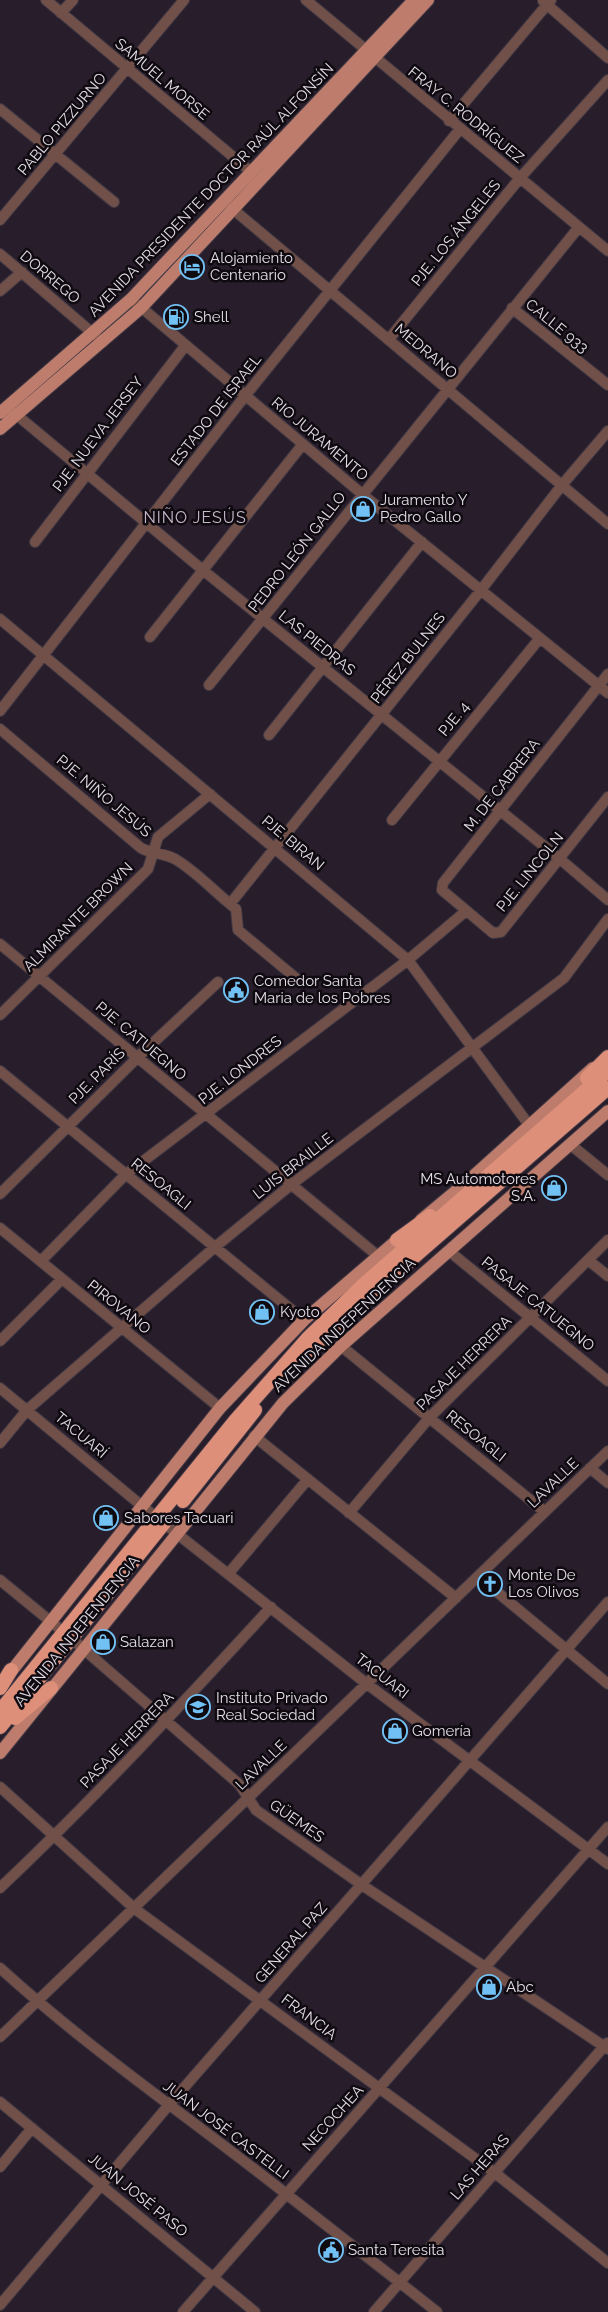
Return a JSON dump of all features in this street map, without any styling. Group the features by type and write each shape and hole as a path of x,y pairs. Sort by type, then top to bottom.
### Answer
{"highway":[{"path":"530,1130 608,1056"},
{"name":"AVENIDA INDEPENDENCIA","path":"0,1727 68,1636 161,1520 235,1421 309,1337 362,1286 475,1188 530,1130 608,1071"},
{"name":"AVENIDA INDEPENDENCIA","path":"161,1520 248,1419 330,1330 608,1088"},
{"path":"545,1142 608,1100"},
{"path":"398,1240 439,1210 475,1188"},
{"name":"AVENIDA INDEPENDENCIA","path":"0,1711 68,1636"},
{"path":"0,1687 11,1670"},
{"path":"0,1732 51,1688"}],"main road":[{"name":"AVENIDA PRESIDENTE DOCTOR RAÚL ALFONSÍN","path":"370,55 414,0"},
{"name":"AVENIDA PRESIDENTE DOCTOR RAÚL ALFONSÍN","path":"0,430 8,412 136,304 370,55 428,0"},
{"name":"AVENIDA INDEPENDENCIA","path":"0,1753 254,1436 302,1383 341,1346 608,1111"},
{"name":"AVENIDA INDEPENDENCIA","path":"11,1670 220,1408 304,1320 530,1130"}],"street":[{"name":"SAMUEL MORSE","path":"46,0 127,70 256,176"},
{"path":"61,13 72,0"},
{"name":"PABLO PIZZURNO","path":"0,220 184,0"},
{"name":"FRAY C. RODRÍGUEZ","path":"306,0 449,121 608,251"},
{"path":"449,121 546,1 608,58"},
{"name":"PJE. LOS ÁNGELES","path":"389,339 520,178 608,80"},
{"path":"0,109 114,202"},
{"name":"ESTADO DE ISRAEL","path":"0,712 245,396 460,129"},
{"name":"MEDRANO","path":"229,205 608,524"},
{"name":"PEDRO LEÓN GALLO","path":"208,685 579,226"},
{"name":"DORREGO","path":"0,254 98,338"},
{"path":"0,291 22,272"},
{"name":"RIO JURAMENTO","path":"136,304 362,494 608,693"},
{"name":"CALLE 933","path":"512,308 608,385"},
{"name":"PJE. NUEVA JERSEY","path":"35,542 185,346"},
{"name":"LAS PIEDRAS","path":"8,412 87,473 146,524 440,761 608,900"},
{"name":"PÉREZ BULNES","path":"230,904 382,715 562,485 608,431"},
{"path":"150,637 303,444"},
{"path":"269,735 422,542"},
{"name":"PJE. BIRAN","path":"0,619 408,960 473,1048 530,1130"},
{"name":"PJE. 4","path":"392,820 540,638"},
{"name":"M. DE CABRERA","path":"466,911 442,890 443,882 608,674"},
{"name":"PJE. NIÑO JESÚS","path":"0,729 141,848 152,854 164,855 175,859 230,904"},
{"name":"ALMIRANTE BROWN","path":"0,1015 148,869 158,837 210,794"},
{"name":"PJE. LINCOLN","path":"466,911 493,933 501,932 608,797"},
{"path":"230,904 236,909 238,930 297,979"},
{"name":"PJE. LONDRES","path":"41,1261 125,1175 408,960 466,911"},
{"name":"LUIS BRAILLE","path":"0,1443 27,1410 120,1327 215,1247 292,1184 564,978 608,919"},
{"name":"PJE. CATUEGNO","path":"0,944 378,1256"},
{"name":"PJE. PARÍS","path":"0,1194 218,982"},
{"name":"RESOAGLI","path":"0,1071 67,1128 304,1320"},
{"path":"571,1145 608,1175"},
{"name":"PIROVANO","path":"0,1228 220,1408"},
{"name":"PASAJE HERRERA","path":"349,1513 430,1417 608,1240"},
{"name":"PASAJE CATUEGNO","path":"449,1251 608,1381"},
{"path":"588,1260 608,1276"},
{"path":"0,1341 62,1280"},
{"name":"RESOAGLI","path":"341,1346 545,1512"},
{"name":"TACUARÍ","path":"0,1388 142,1506"},
{"path":"254,1436 456,1598"},
{"name":"LAVALLE","path":"0,2037 135,1909 608,1451"},
{"path":"590,1468 608,1483"},
{"path":"229,1573 308,1480"},
{"name":"TACUARI","path":"142,1506 367,1684 608,1864"},
{"path":"478,1577 608,1684"},
{"name":"GÜEMES","path":"0,1580 68,1636 240,1785 256,1810 362,1885 607,2046"},
{"name":"GENERAL PAZ","path":"0,2305 168,2106 568,1651 608,1602"},
{"name":"PASAJE HERRERA","path":"0,1888 166,1722 270,1607"},
{"name":"FRANCIA","path":"0,1787 135,1909 495,2173 608,2263"},
{"path":"589,1849 608,1827"},
{"name":"NECOCHEA","path":"183,2312 589,1849"},
{"name":"JUAN JOSÉ CASTELLI","path":"0,1968 37,2002 168,2106 286,2193 438,2312"},
{"name":"LAS HERAS","path":"374,2312 607,2046"},
{"name":"JUAN JOSÉ PASO","path":"0,2102 102,2183 256,2312"},
{"path":"0,2166 32,2128"}],"place":[{"name":"Alojamiento Centenario","path":"192,267"},
{"name":"Shell","path":"176,317"},
{"name":"Juramento Y Pedro Gallo","path":"363,509"},
{"name":"Comedor Santa Maria de los Pobres","path":"236,990"},
{"name":"MS Automotores S.A.","path":"554,1188"},
{"name":"Kyoto","path":"262,1312"},
{"name":"Sabores Tacuari","path":"106,1518"},
{"name":"Monte De Los Olivos","path":"490,1584"},
{"name":"Salazan","path":"103,1642"},
{"name":"Instituto Privado Real Sociedad","path":"198,1707"},
{"name":"Gomería","path":"395,1731"},
{"name":"Abc","path":"489,1987"},
{"name":"Santa Teresita","path":"331,2250"}],"district":[{"name":"NIÑO JESÚS","path":"195,517"}]}
